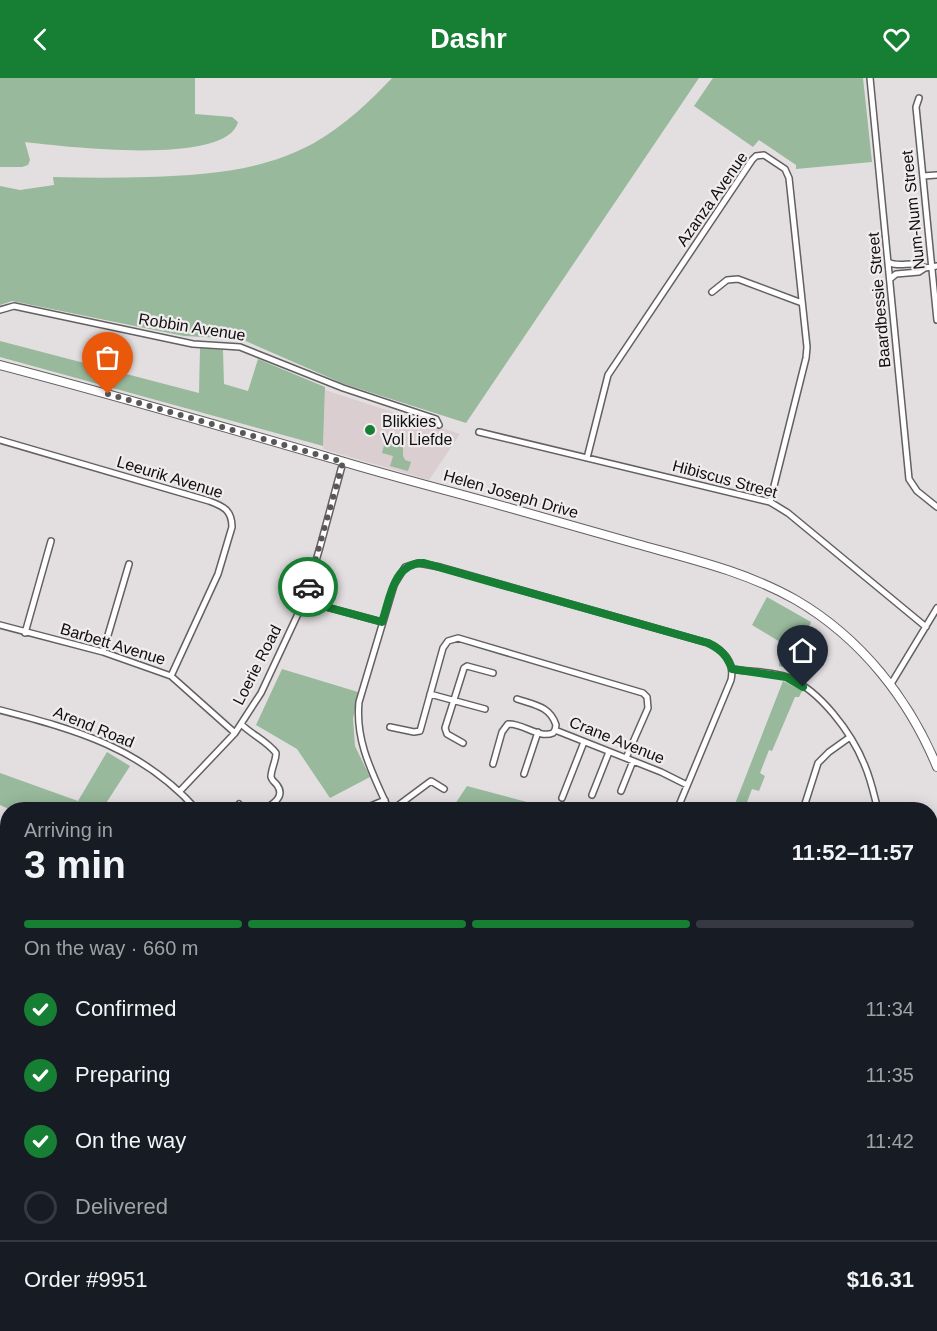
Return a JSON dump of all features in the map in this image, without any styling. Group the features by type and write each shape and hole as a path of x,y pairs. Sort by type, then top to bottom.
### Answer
{"street":[{"name":"Baardbessie Street","path":"870,78 909,479 917,491 937,507"},
{"name":"Num-Num Street","path":"919,98 916,107 935,266 937,320"},
{"name":"Azanza Avenue","path":"587,458 608,375 752,160 764,154 785,169 789,178 806,332 806,357 770,502"},
{"path":"923,176 937,175"},
{"path":"888,262 897,266 918,264 925,268"},
{"path":"890,279 896,274 919,272 935,266"},
{"path":"712,292 727,280 738,279 801,303"},
{"name":"Robbin Avenue","path":"0,310 14,306 193,344 240,347 343,388 436,419 439,425"},
{"name":"Helen Joseph Drive","path":"0,365 701,561 749,578 797,601 834,626 861,651 891,684 918,725 937,767"},
{"name":"Hibiscus Street","path":"479,432 770,502 788,513 926,627"},
{"name":"Leeurik Avenue","path":"0,440 209,501 226,508 232,519 232,527 218,574 171,676"},
{"name":"Loerie Road","path":"180,791 235,733 261,693 304,601 343,462"},
{"path":"25,633 51,541"},
{"path":"380,802 385,800 362,745 358,716 360,702 382,622 400,572 411,564 424,563 708,643 721,651 727,657 732,669 731,680 680,802"},
{"path":"103,652 129,564"},
{"path":"304,601 382,622"},
{"path":"891,684 937,608"},
{"name":"Barbett Avenue","path":"0,625 103,652 171,676 235,733"},
{"path":"390,727 420,731 443,648 448,641 458,638 636,690 647,697 648,708 626,758"},
{"path":"463,743 445,732 465,666 493,673"},
{"path":"732,669 780,675 794,681 825,705 850,737 865,766 876,802"},
{"path":"430,694 485,709"},
{"name":"Crane Avenue","path":"517,699 546,708 556,724 555,730 687,785"},
{"name":"Arend Road","path":"0,710 51,723 116,747 144,764 180,791 190,802"},
{"path":"242,724 249,733 269,745 276,753 272,778 278,786 279,796 276,802"},
{"path":"492,764 502,732 507,724 514,724 548,735 555,730"},
{"path":"524,774 538,732"},
{"path":"806,802 818,763 850,737"},
{"path":"562,798 584,742"},
{"path":"592,795 609,752"},
{"path":"621,791 633,761"},
{"path":"402,802 431,781 444,789"}],"shaded area":[{"path":"325,390 460,434 429,480 323,449"}],"green space":[{"path":"0,78 195,78 195,114 232,117 238,122 227,136 205,145 175,149 105,149 25,142 30,160 28,165 0,167"},
{"path":"392,78 699,78 466,423 344,384 241,339 184,336 12,301 0,305 0,186 20,190 54,185 53,177 171,176 213,173 255,166 295,152 336,129"},
{"path":"713,78 863,78 872,162 796,169 796,165 759,140 753,147 694,106"},
{"path":"0,341 199,393 200,348 223,350 224,384 248,391 258,359 325,387 323,446 0,357"},
{"path":"385,441 403,447 405,460 411,462 408,471 390,466 393,456 382,453"},
{"path":"767,597 811,622 793,670 779,666 780,642 752,625"},
{"path":"282,669 358,692 353,719 355,746 370,777 330,798 297,749 256,725"},
{"path":"783,681 802,691 799,697 795,697 772,751 769,750 760,773 765,776 759,791 752,789 747,802 736,802"},
{"path":"107,752 130,766 107,802 0,802 0,773 78,801"},
{"path":"467,786 527,802 456,802"}],"way so far":[{"path":"108,394 277,441 343,462 308,587"}],"place":[{"name":"Blikkies Vol Liefde","path":"370,430"}],"route":[{"path":"308,587 304,601 382,622 400,572 411,564 424,563 708,643 727,657 732,669 786,677 803,687"}]}
